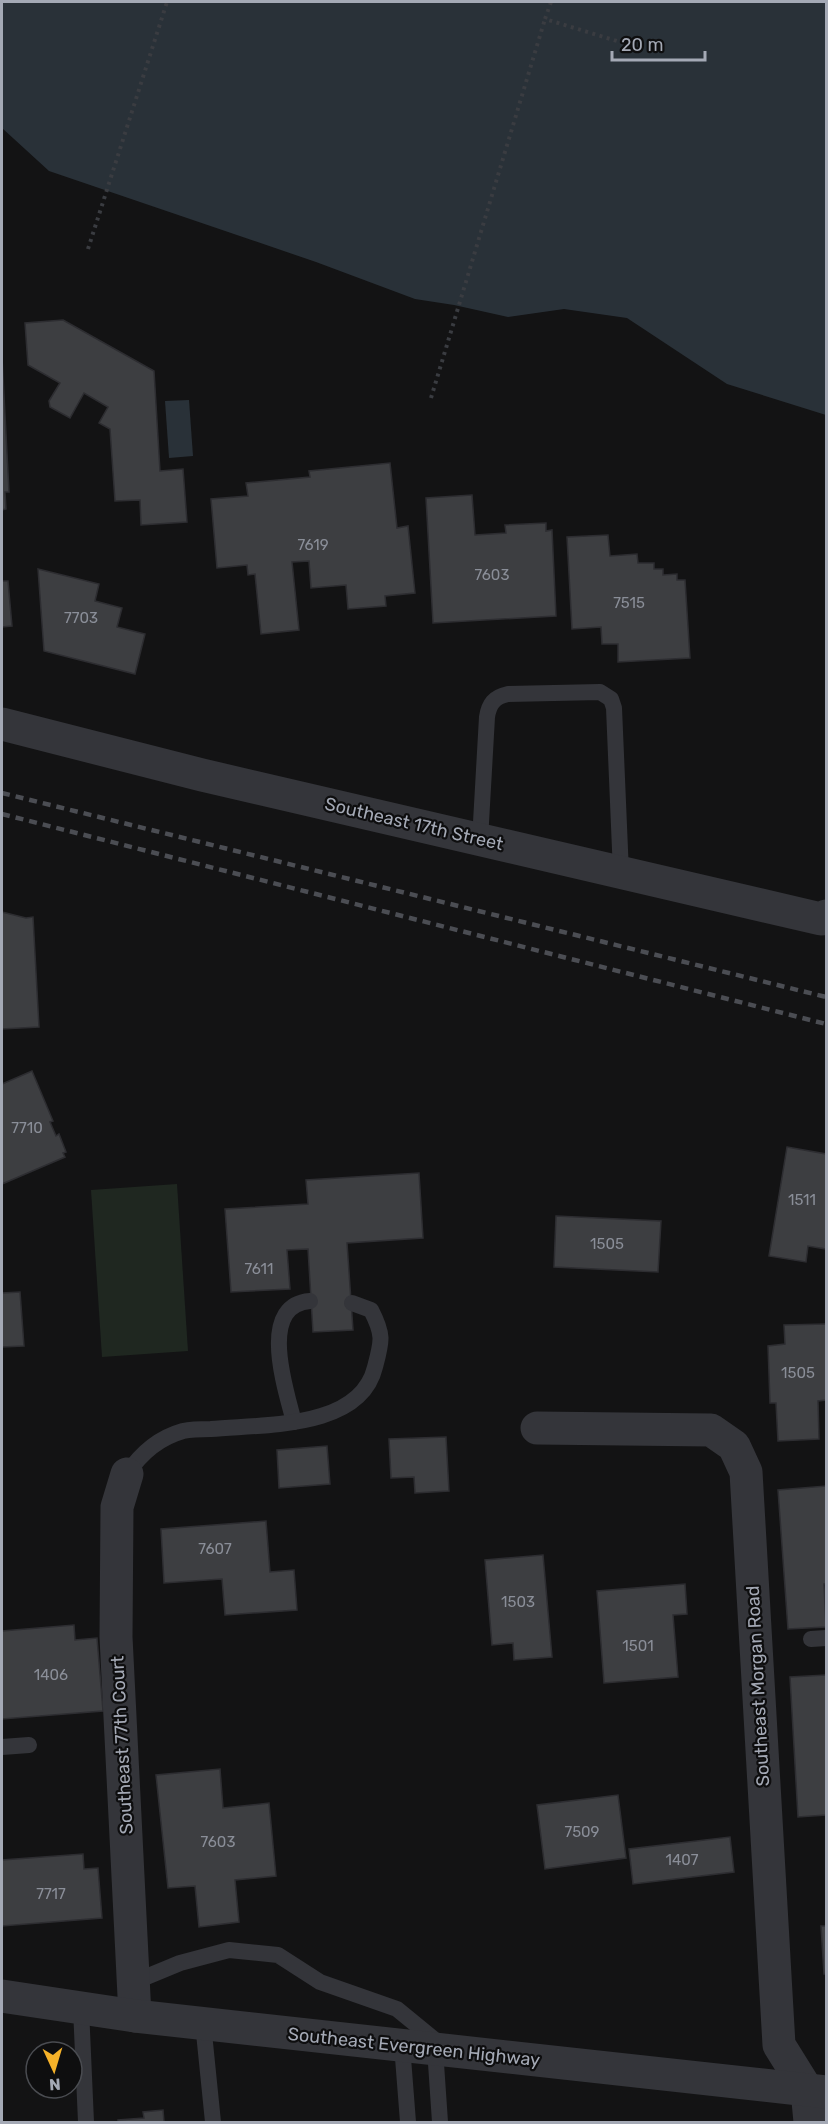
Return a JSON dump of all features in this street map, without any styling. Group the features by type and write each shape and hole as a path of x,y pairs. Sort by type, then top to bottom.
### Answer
{"street":[{"name":"Southeast 17th Street","path":"2,724 202,775 821,920 826,916"},
{"name":"Southeast Morgan Road","path":"537,1428 711,1430 734,1446 746,1472 779,2045 817,2091 810,2122"},
{"name":"Southeast 77th Court","path":"127,1474 117,1507 116,1637 135,2016"},
{"name":"Southeast Evergreen Highway","path":"2,1996 135,2016 817,2091"}],"lane":[{"path":"480,840 489,706 498,696 508,694 600,692 611,699 614,708 621,873"},
{"path":"294,1422 279,1364 279,1336 286,1310 298,1302 309,1301"},
{"path":"127,1474 140,1456 159,1441 184,1431 294,1422 344,1408 361,1395 374,1372 381,1344 380,1328 371,1310 352,1303"},
{"path":"2,1747 29,1745"},
{"path":"134,1982 180,1963 229,1950 278,1955 320,1982 397,2009 441,2050 440,2122"},
{"path":"81,2008 86,2122"},
{"path":"203,2023 213,2122"},
{"path":"402,2045 408,2122"}],"path":[{"path":"88,249 167,2"},
{"path":"431,398 551,2"},
{"path":"545,19 630,45"}],"shaded area":[{"path":"2,2 826,2 826,415 727,384 627,318 564,309 508,317 415,299 316,262 49,171 2,128"},
{"path":"189,400 193,456 169,458 165,401"},
{"path":"177,1184 188,1351 102,1357 91,1190"}],"building":[{"path":"63,320 154,371 160,471 183,469 187,522 141,525 140,500 115,501 110,429 99,423 108,407 84,393 70,418 50,407 49,401 60,383 28,365 25,323"},
{"path":"2,357 9,492 5,492 6,509 2,510"},
{"path":"390,463 397,528 408,526 415,593 385,596 386,606 348,609 346,585 311,588 309,561 292,562 299,630 261,634 255,574 248,575 247,565 217,568 211,499 248,496 246,483 310,477 309,471"},
{"path":"472,495 475,535 506,533 505,525 546,523 546,531 552,530 556,616 433,623 426,498"},
{"path":"608,535 610,556 637,554 638,563 654,563 654,569 663,569 663,575 677,574 677,580 685,580 690,658 618,662 618,644 602,644 601,627 572,629 567,537"},
{"path":"38,569 99,584 95,601 122,608 117,627 145,634 135,674 44,651"},
{"path":"2,581 8,581 12,626 2,627"},
{"path":"2,912 26,918 33,917 39,1027 2,1029"},
{"path":"32,1071 53,1121 50,1122 56,1136 59,1134 66,1152 63,1153 65,1157 2,1184 2,1084"},
{"path":"787,1147 826,1154 826,1249 808,1246 806,1262 769,1256"},
{"path":"419,1173 423,1238 347,1243 353,1330 313,1332 308,1249 287,1250 290,1289 231,1292 225,1209 308,1204 306,1180"},
{"path":"556,1216 661,1221 658,1272 554,1267"},
{"path":"20,1292 24,1346 2,1347 2,1293"},
{"path":"826,1324 826,1400 818,1401 819,1439 778,1441 776,1403 770,1403 768,1346 785,1344 784,1325"},
{"path":"446,1437 449,1491 415,1493 414,1477 391,1478 389,1439"},
{"path":"327,1446 330,1484 279,1488 277,1450"},
{"path":"826,1486 826,1584 824,1584 826,1627 788,1629 778,1490"},
{"path":"266,1521 270,1572 294,1570 297,1610 225,1615 222,1579 164,1583 161,1529"},
{"path":"543,1555 552,1657 514,1660 513,1643 492,1645 485,1560"},
{"path":"685,1584 687,1614 673,1615 678,1677 604,1683 597,1591"},
{"path":"74,1625 75,1640 97,1638 103,1711 2,1719 2,1631"},
{"path":"826,1675 826,1815 798,1817 790,1677"},
{"path":"220,1769 223,1808 269,1803 276,1876 235,1880 239,1922 199,1927 195,1886 168,1888 156,1775"},
{"path":"618,1795 626,1858 545,1869 537,1805"},
{"path":"730,1837 734,1872 633,1884 629,1849"},
{"path":"83,1854 84,1869 98,1868 102,1918 2,1926 2,1860"},
{"path":"821,1926 826,1926 826,1974 824,1974"},
{"path":"163,2110 164,2122 118,2122 118,2120 144,2118 143,2112"}],"railway":[{"path":"2,793 826,997"},
{"path":"2,814 826,1024"}]}
